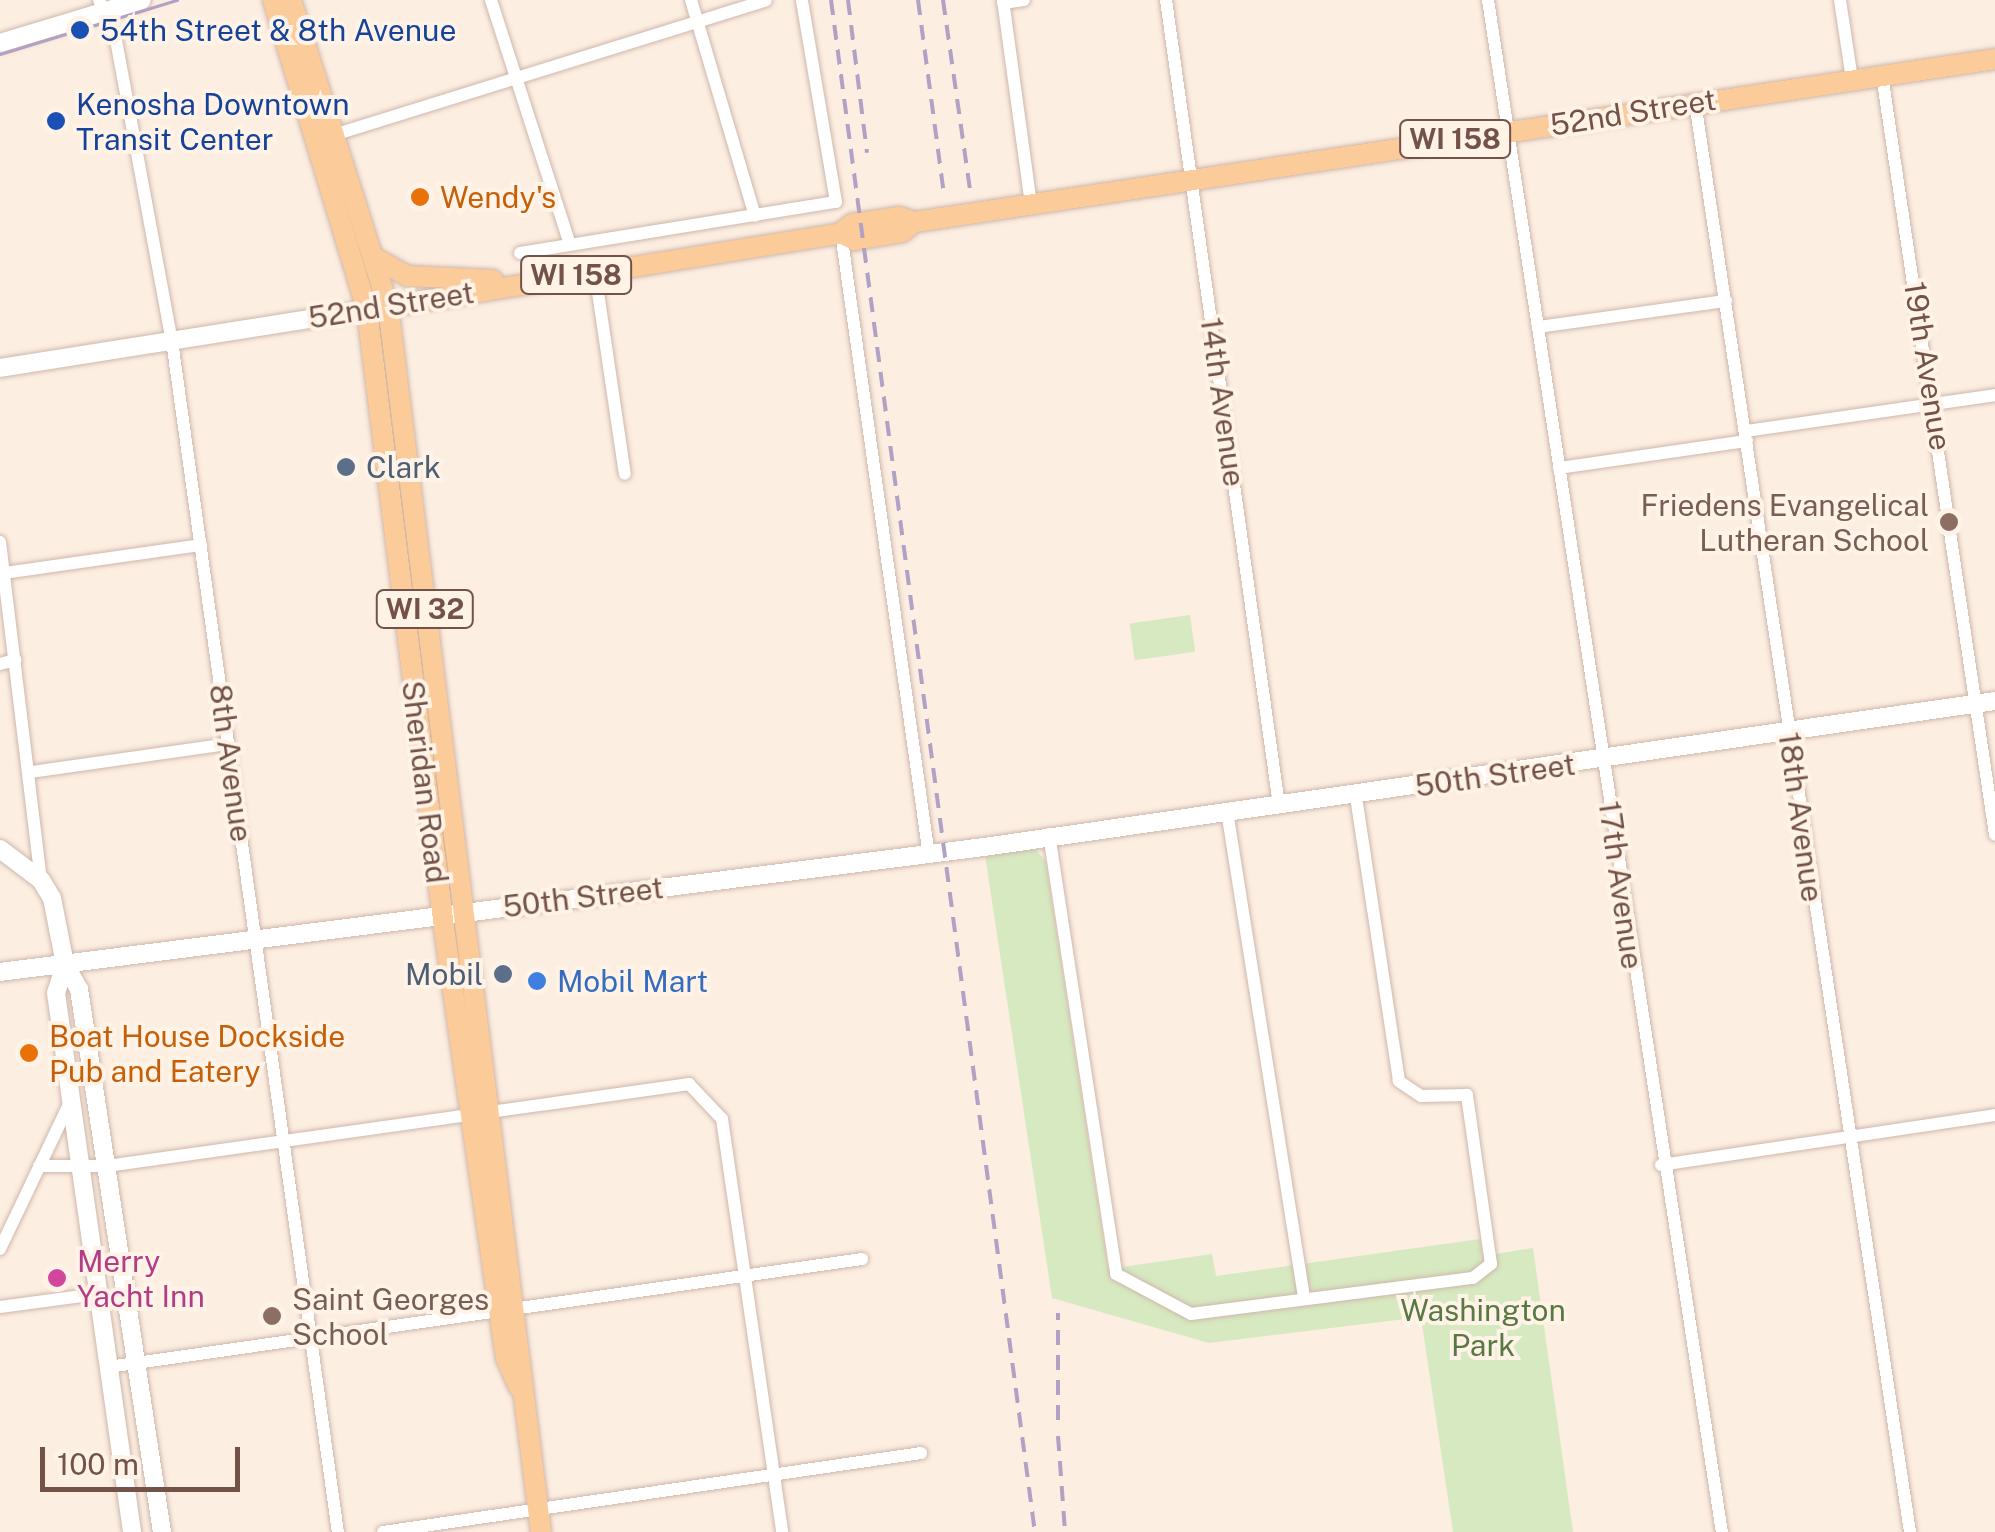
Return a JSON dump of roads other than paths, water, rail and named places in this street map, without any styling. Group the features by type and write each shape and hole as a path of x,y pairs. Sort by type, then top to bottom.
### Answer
{"main road":[{"name":"Sheridan Road","path":"274,0 377,308"},
{"name":"Sheridan Road","path":"291,0 375,258 377,308 453,914 509,1311 506,1358 522,1393 540,1532"},
{"name":"52nd Street","path":"377,308 841,233 870,237 902,232 915,222 1995,59"},
{"path":"375,258 408,276 530,282"}],"street":[{"path":"0,44 102,6 142,0"},
{"path":"491,0 570,245"},
{"path":"692,0 755,216"},
{"path":"337,134 766,0"},
{"path":"520,253 836,202 802,0"},
{"path":"1024,0 1003,2 1031,204"},
{"name":"14th Avenue","path":"1166,0 1279,805"},
{"name":"17th Avenue","path":"1488,0 1661,1165 1722,1532"},
{"path":"1840,0 1852,78"},
{"name":"8th Avenue","path":"102,6 116,40 172,341 338,1532"},
{"name":"19th Avenue","path":"1882,76 1986,702 1995,835"},
{"name":"18th Avenue","path":"1695,102 1910,1532"},
{"path":"841,233 928,850"},
{"path":"595,272 624,474"},
{"path":"1538,326 1726,301"},
{"name":"52nd Street","path":"0,368 377,308"},
{"path":"1558,468 1995,395"},
{"path":"0,542 31,772 41,880"},
{"path":"4,574 201,545"},
{"path":"0,664 15,660"},
{"name":"50th Street","path":"0,972 255,942 928,850 936,842 994,841 1356,795 1986,702"},
{"path":"31,772 228,744"},
{"path":"1048,834 1116,1274 1191,1314 1473,1278 1490,1264 1467,1095 1421,1096 1399,1082 1356,795"},
{"path":"1227,812 1304,1298"},
{"path":"0,849 41,880 52,898 65,964 78,989 139,1363 162,1532"},
{"path":"65,964 56,994 132,1532"},
{"path":"39,1166 80,1170 689,1084 722,1119 749,1276 782,1532"},
{"path":"0,1249 70,1101"},
{"path":"1661,1165 1995,1115"},
{"path":"108,1367 862,1259"},
{"path":"0,1307 97,1294"},
{"path":"383,1532 921,1454"}],"tram line":[{"path":"0,54 177,0"}],"railway":[{"path":"831,0 1035,1532"},
{"path":"848,0 867,153"},
{"path":"918,0 944,194"},
{"path":"943,0 970,190"},
{"path":"1058,1313 1058,1420"},
{"path":"1058,1436 1065,1532"}],"place":[{"name":"54th Street & 8th Avenue","path":"80,30"},
{"name":"Kenosha Downtown Transit Center","path":"56,121"},
{"name":"Wendy's","path":"420,197"},
{"name":"Clark","path":"346,467"},
{"name":"Friedens Evangelical Lutheran School","path":"1949,522"},
{"name":"Mobil","path":"503,974"},
{"name":"Mobil Mart","path":"537,981"},
{"name":"Boat House Dockside Pub and Eatery","path":"29,1053"},
{"name":"Merry Yacht Inn","path":"57,1278"},
{"name":"Saint Georges School","path":"272,1316"}],"park label":[{"name":"Washington Park","path":"1483,1327"}]}
